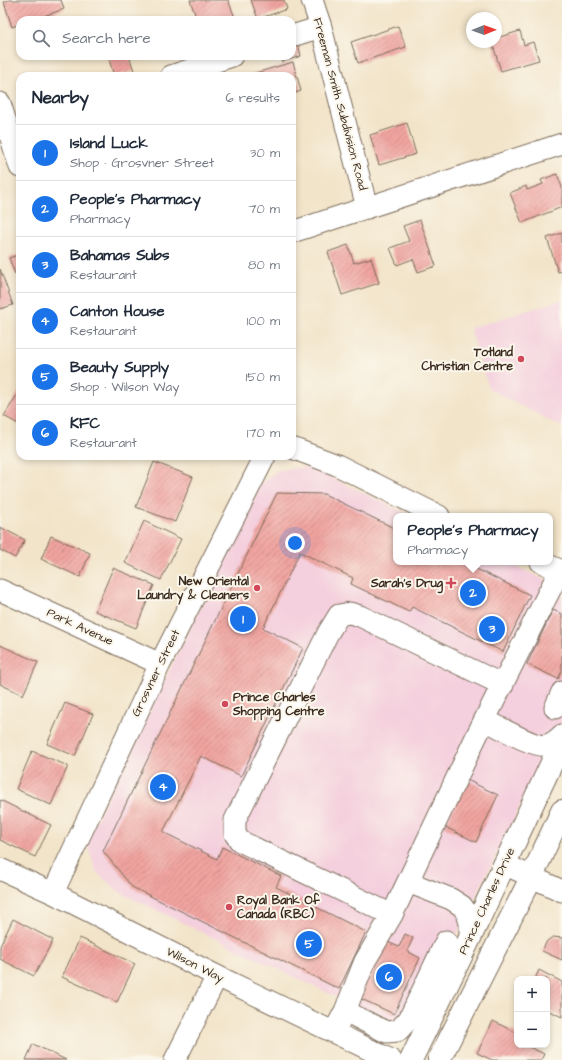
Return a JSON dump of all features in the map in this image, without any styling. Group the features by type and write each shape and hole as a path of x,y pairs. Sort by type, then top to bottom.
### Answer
{"highway":[{"name":"Prince Charles Drive","path":"411,1060 562,741"},
{"path":"439,1060 532,876 562,811"}],"street":[{"name":"Freeman Smith Subdivision Road","path":"312,0 321,27 367,208"},
{"path":"296,35 321,27"},
{"path":"183,72 220,60"},
{"path":"0,103 16,154"},
{"path":"296,231 562,144"},
{"path":"296,450 337,465 433,513"},
{"name":"Grosvner Street","path":"53,893 160,664 263,460"},
{"path":"334,1032 345,1011 365,961 392,915 503,684 556,594 554,567"},
{"name":"Park Avenue","path":"0,590 160,664"},
{"path":"392,915 240,841 235,834 235,820 328,633 339,615 350,613 360,616 503,684"},
{"path":"485,720 533,744 546,745 556,741 562,735"},
{"path":"504,864 562,890"},
{"name":"Wilson Way","path":"0,868 53,893 217,976 391,1060"},
{"path":"408,882 451,899 462,906 467,913 470,923 470,938"},
{"path":"345,1011 386,1032 398,1031 409,1019 446,941"},
{"path":"175,1060 217,976"}],"shaded area":[{"name":"Totland Christian Centre","path":"562,300 562,427 489,389 470,328"},
{"path":"309,467 406,513 393,513 393,565 513,565 562,588 562,721 409,1032 121,893 97,873 86,841 261,484 278,470"}],"building":[{"path":"9,0 61,0 64,9 44,16 16,16 16,26 12,27 4,2"},
{"path":"190,0 228,0 234,16 196,16"},
{"path":"251,0 284,0 287,9 267,16 257,16"},
{"path":"398,26 406,47 358,63 351,42"},
{"path":"520,31 524,45 533,42 539,60 501,71 494,48 502,48 502,36"},
{"path":"298,44 301,56 296,58 296,45"},
{"path":"109,60 130,60 134,71 113,72"},
{"path":"293,62 296,72 259,72"},
{"path":"296,73 301,91 296,93"},
{"path":"407,123 416,154 379,165 370,135"},
{"path":"557,174 562,187 562,207 522,223 510,193 526,186 527,190 543,184 541,180"},
{"path":"420,220 436,266 418,272 413,259 397,265 390,248 409,241 403,226"},
{"path":"562,233 562,271 558,272 547,238"},
{"path":"348,245 354,263 371,258 379,283 342,295 328,252"},
{"path":"16,255 16,274 15,274 9,258"},
{"path":"0,269 13,305 0,309"},
{"path":"16,396 16,423 4,416"},
{"path":"154,462 193,477 175,522 136,507"},
{"name":"Prince Charles Shopping Centre","path":"277,493 324,494 393,528 393,565 468,565 530,595 503,652 412,607 409,612 351,584 353,578 300,552 263,628 303,648 241,776 201,756 163,832 217,859 222,847 281,876 276,887 366,932 339,989 132,887 103,851"},
{"path":"144,521 181,539 161,580 125,563"},
{"path":"0,527 25,540 15,558 0,550"},
{"path":"51,536 90,553 80,577 41,559"},
{"path":"113,568 154,585 136,628 95,611"},
{"path":"553,610 562,614 562,671 558,679 527,664"},
{"path":"0,645 38,662 23,695 0,684"},
{"path":"65,703 93,714 75,756 47,744"},
{"path":"32,751 68,766 51,805 16,789"},
{"path":"467,780 498,795 476,842 445,827"},
{"path":"0,800 51,825 35,857 0,840"},
{"path":"13,919 53,940 34,976 0,959 0,946"},
{"path":"405,934 413,938 407,951 420,958 394,1014 357,997 383,940 399,947"},
{"path":"553,937 562,938 562,960 542,951 547,941"},
{"path":"80,938 135,964 117,1002 62,977"},
{"path":"539,970 562,982 562,1017 550,1011 550,976 536,976"},
{"path":"493,1021 514,1032 514,1048 531,1048 544,1054 541,1060 492,1060 477,1053"},
{"path":"33,1044 66,1060 26,1060"}],"place":[{"name":"Totland Christian Centre","path":"521,359"},
{"name":"Sarah's Drug","path":"451,583"},
{"name":"New Oriental Laundry & Cleaners","path":"257,588"},
{"name":"People's Pharmacy","path":"473,593"},
{"name":"Island Luck","path":"243,619"},
{"name":"Bahamas Subs","path":"492,629"},
{"name":"Prince Charles Shopping Centre","path":"225,704"},
{"name":"Canton House","path":"163,787"},
{"name":"Royal Bank Of Canada (RBC)","path":"229,907"},
{"name":"Beauty Supply","path":"309,944"},
{"name":"KFC","path":"389,977"}]}
